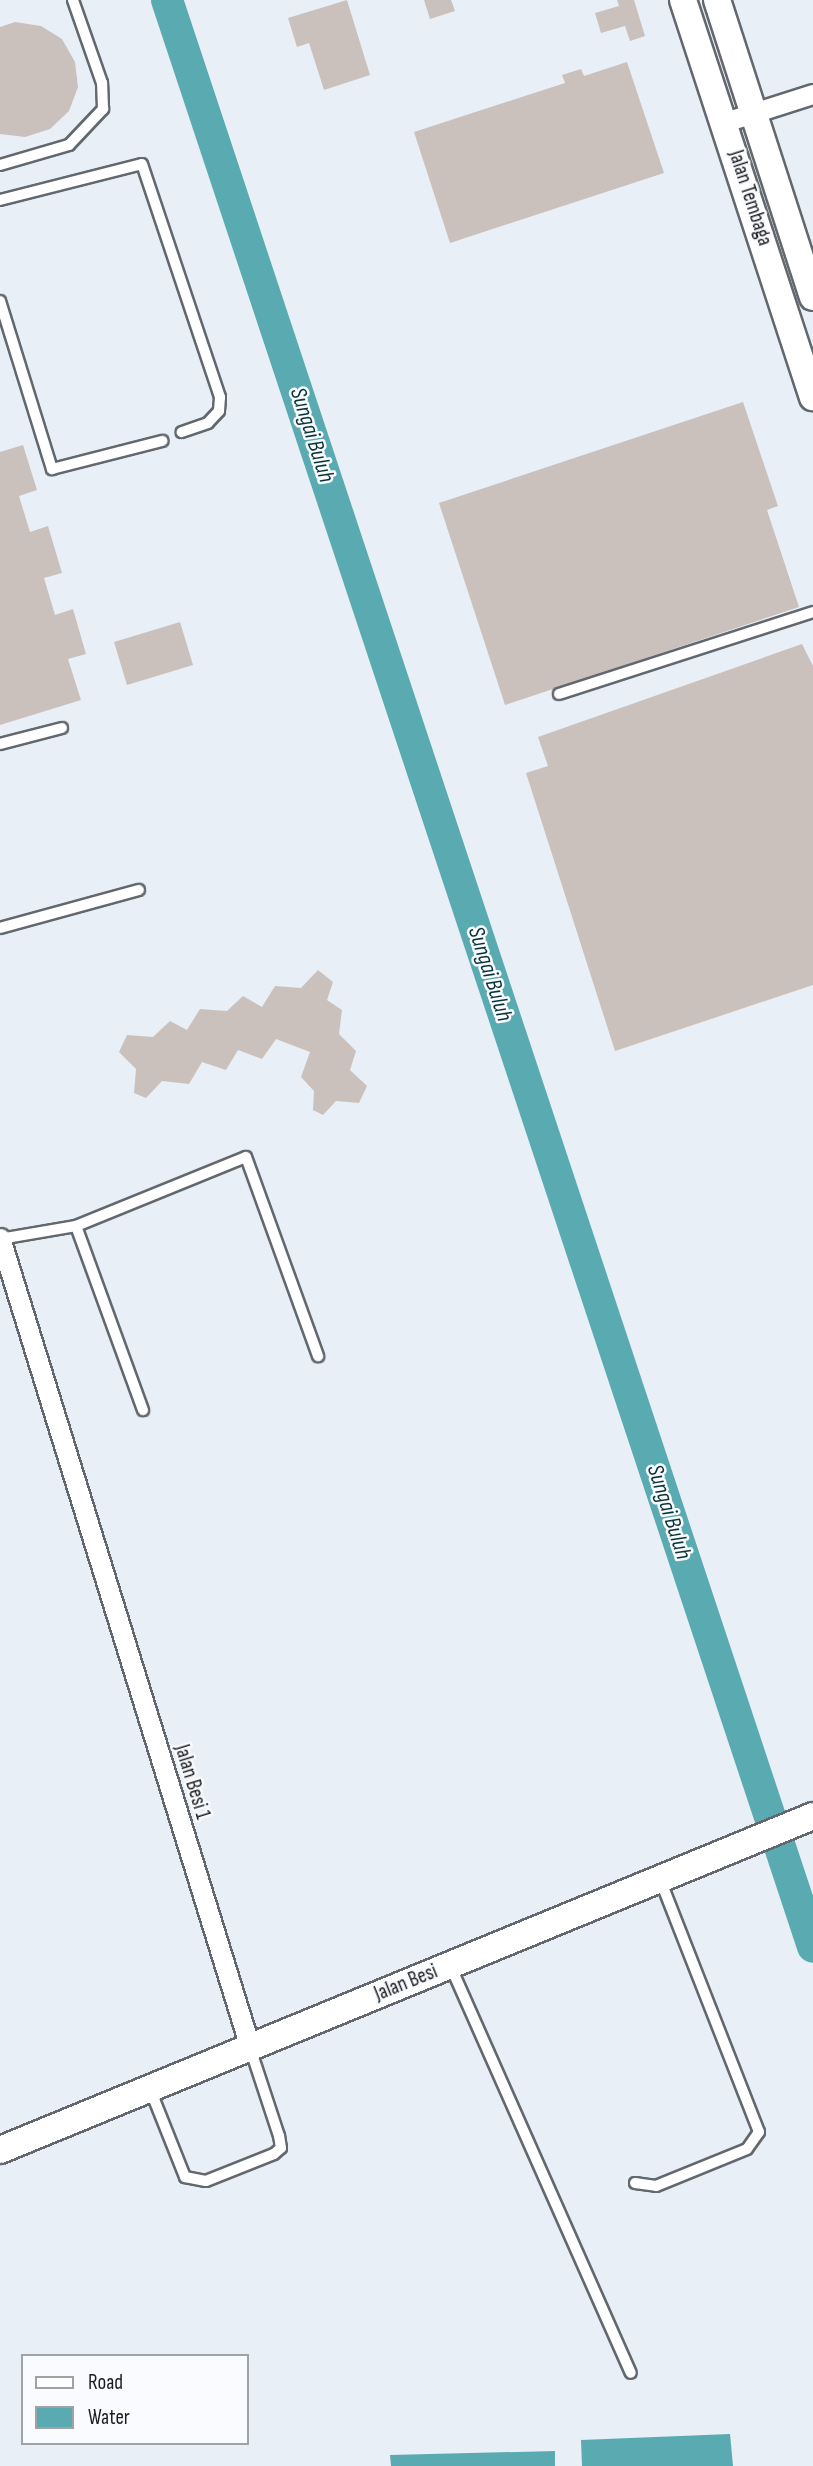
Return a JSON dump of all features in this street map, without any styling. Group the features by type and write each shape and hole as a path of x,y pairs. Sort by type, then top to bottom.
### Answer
{"street":[{"name":"Jalan Tembaga","path":"683,0 813,397"},
{"name":"Jalan Tembaga","path":"717,0 813,297"},
{"path":"725,122 813,94"},
{"name":"Jalan Besi 1","path":"0,1239 250,2047"},
{"name":"Jalan Besi","path":"0,2150 808,1818"}],"lane":[{"path":"0,165 69,145 103,109 102,83 73,0"},
{"path":"0,201 142,164 220,397 219,411 208,423 182,432"},
{"path":"0,301 52,469 162,441"},
{"path":"559,694 813,612"},
{"path":"0,744 62,729"},
{"path":"0,928 139,890"},
{"path":"0,1239 76,1226 246,1157 318,1356"},
{"path":"76,1226 143,1410"},
{"path":"635,2183 656,2186 747,2150 759,2133 659,1879"},
{"path":"450,1965 631,2373"},
{"name":"Jalan Besi 1","path":"149,2088 185,2177 206,2181 274,2154 281,2148 279,2136 250,2047"}],"water":[{"path":"730,2434 733,2466 582,2466 581,2440"},
{"path":"555,2451 555,2466 391,2466 390,2455"}],"building":[{"path":"347,0 370,75 324,90 309,43 297,47 288,18"},
{"path":"424,0 451,0 455,11 430,19"},
{"path":"617,0 634,0 645,36 630,41 625,26 601,33 595,13 619,6"},
{"path":"15,22 41,26 62,39 75,62 78,87 69,111 50,129 25,137 0,134 0,27"},
{"path":"627,62 664,173 450,243 414,132 565,83 562,75 581,69 584,76"},
{"path":"743,402 778,506 767,510 799,607 505,705 439,503"},
{"path":"23,445 37,490 19,496 30,532 48,526 62,573 44,578 55,615 73,609 86,654 68,659 81,700 0,725 0,452"},
{"path":"180,622 193,665 127,685 114,642"},
{"path":"802,644 813,666 813,985 615,1051 526,773 548,766 538,737"},
{"path":"318,970 333,982 327,1000 342,1010 339,1034 356,1051 350,1070 367,1086 359,1103 336,1101 323,1115 313,1110 314,1091 301,1077 310,1052 276,1039 262,1059 238,1050 226,1070 202,1062 189,1084 162,1081 146,1098 134,1093 136,1069 119,1052 127,1035 153,1037 170,1021 187,1030 200,1009 227,1011 243,996 262,1007 275,986 301,988"}],"waterway":[{"name":"Sungai Buluh","path":"167,0 813,1947"}]}
